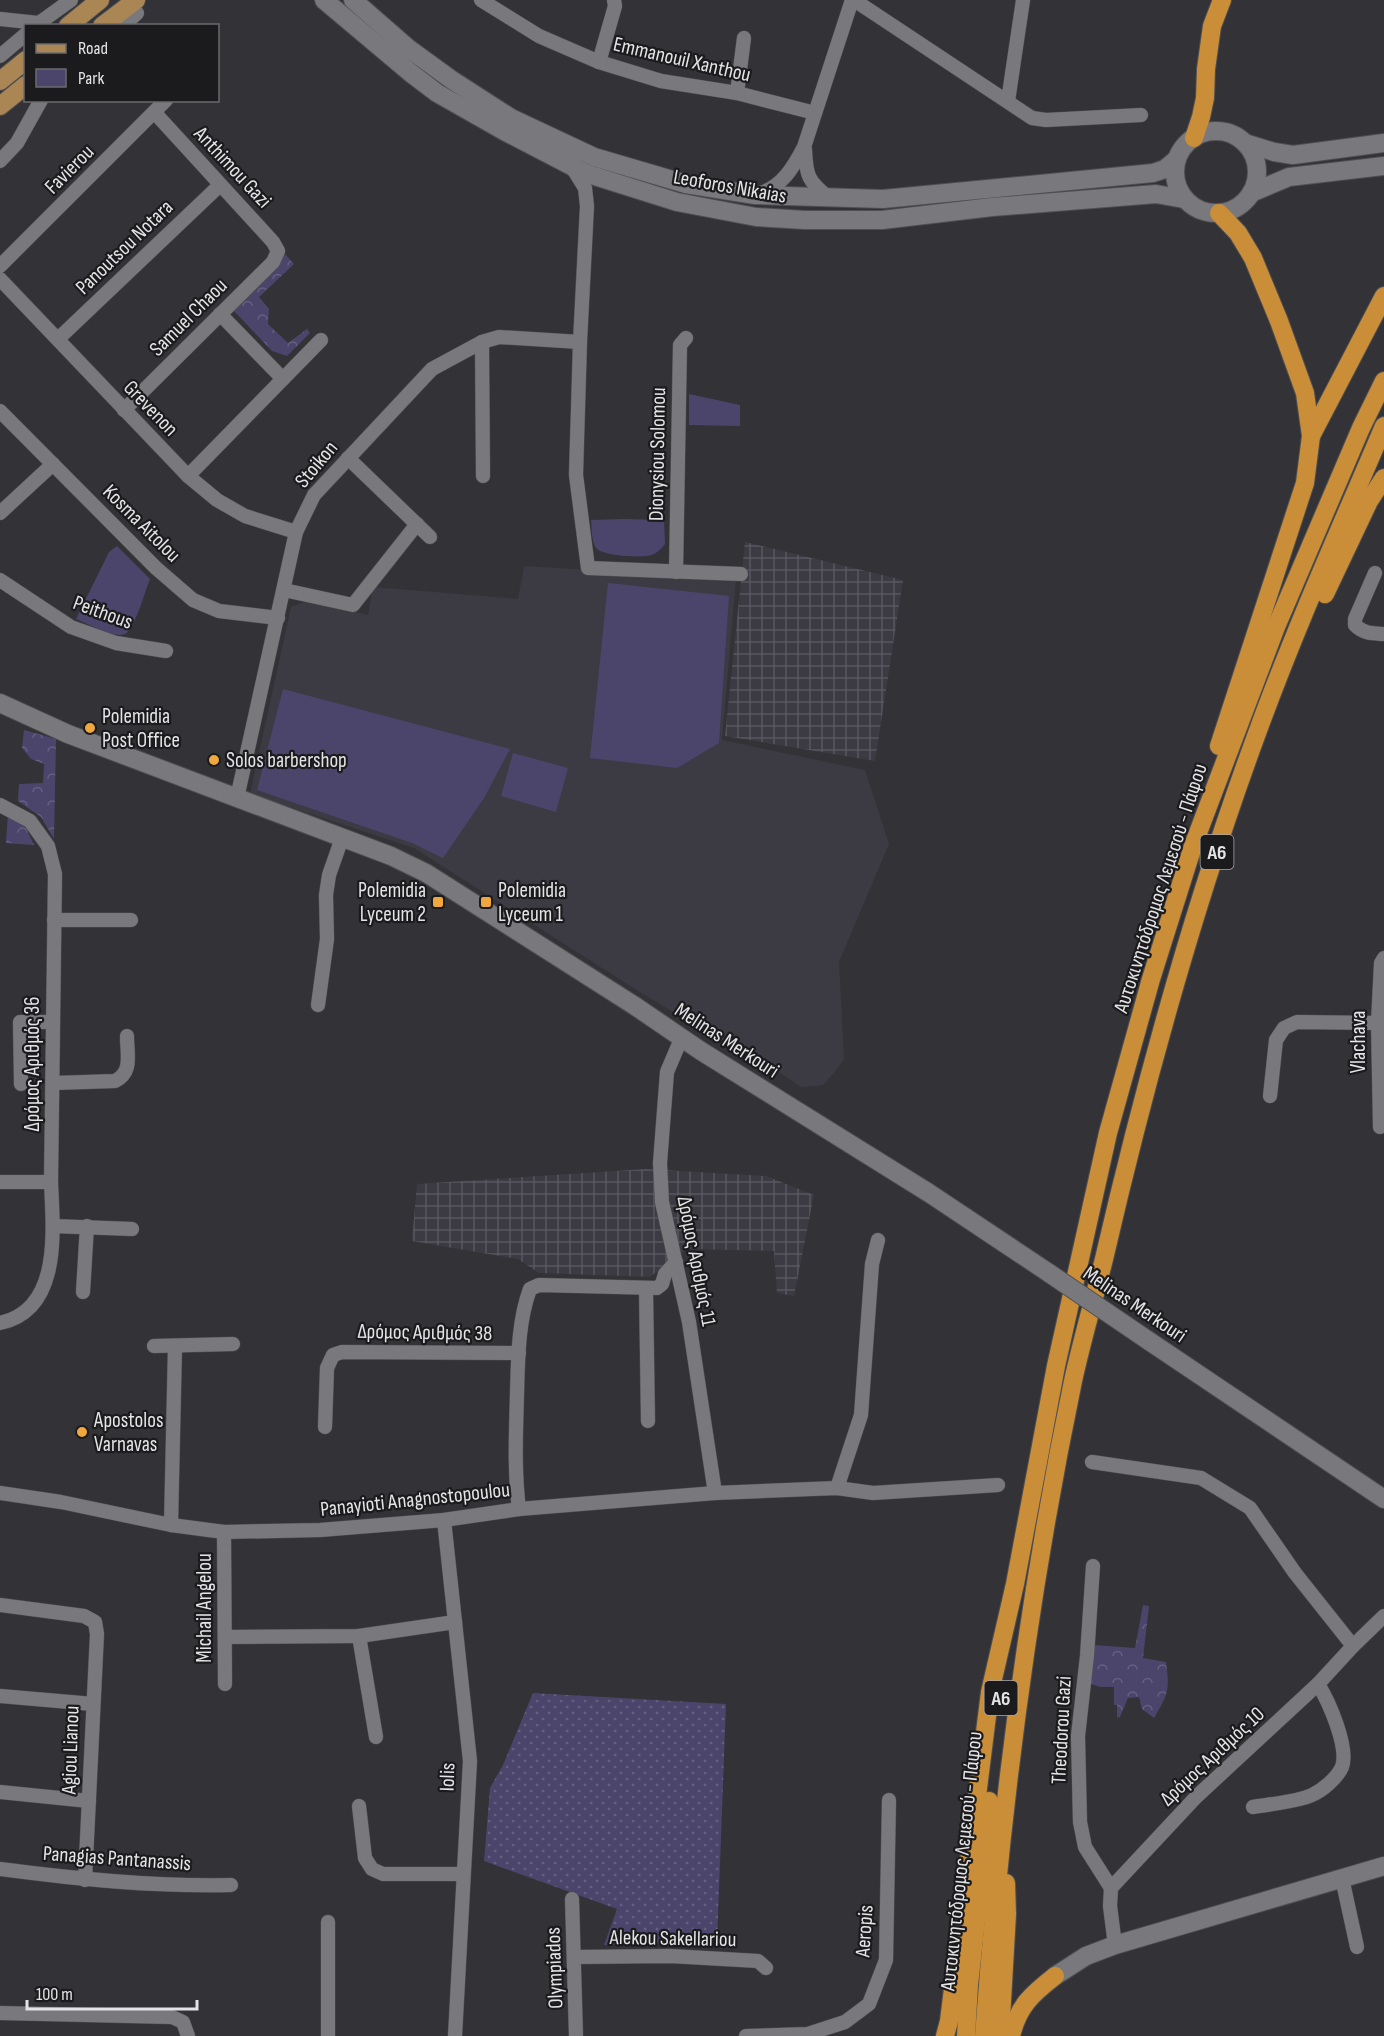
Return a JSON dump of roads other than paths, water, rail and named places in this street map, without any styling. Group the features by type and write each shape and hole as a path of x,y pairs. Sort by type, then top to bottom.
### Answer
{"highway":[{"path":"1194,138 1205,98 1206,69 1212,26 1222,0"},
{"path":"1193,846 1220,740 1305,483 1311,436 1305,393 1279,321 1252,258 1238,233 1219,213"},
{"path":"1311,436 1384,296"},
{"name":"Αυτοκινητόδρομος Λεμεσού - Πάφου","path":"966,2036 969,1985 1015,1584 1068,1311 1108,1134 1151,979 1193,846 1276,627 1384,381"},
{"name":"Αυτοκινητόδρομος Λεμεσού - Πάφου","path":"984,2036 993,1918 1028,1630 1074,1376 1136,1121 1173,986 1254,740 1289,647 1384,426"},
{"path":"1219,844 1347,545 1369,501 1384,478"},
{"path":"945,2036 949,2021 990,1692 1015,1584"},
{"path":"1000,2036 1006,1914 1005,1809"},
{"path":"1011,2036 1021,2008 1034,1993 1055,1976"},
{"path":"960,2036 969,1985"}],"main road":[{"path":"68,24 72,7 100,0"},
{"name":"Leoforos Nikaias","path":"324,0 411,74 437,93 504,131 595,177 676,202 756,217 805,220 882,220 992,207 1156,194 1184,199"},
{"name":"Leoforos Nikaias","path":"353,0 408,48 510,118 594,157 686,184 755,195 884,199 1153,173 1165,169 1177,159"},
{"path":"106,24 136,7"},
{"path":"0,81 24,62"},
{"path":"0,106 24,87"},
{"path":"1221,131 1234,135 1245,143 1253,154 1257,168 1251,193 1243,203 1232,210 1219,213 1200,210 1184,199 1177,187 1175,173 1177,159 1184,147 1194,138 1207,132 1221,131"},
{"path":"1245,143 1293,155 1384,143"},
{"path":"1251,193 1289,177 1384,165"},
{"name":"Melinas Merkouri","path":"0,703 68,734 391,856 426,873 635,1006 681,1039 929,1193 1384,1499"},
{"path":"1055,1976 1086,1956 1114,1945 1384,1866"}],"street":[{"name":"Emmanouil Xanthou","path":"481,0 539,36 599,62 661,81 737,93 814,113"},
{"path":"599,62 615,6 614,0"},
{"path":"755,195 770,191 780,183 795,164 804,147 853,0 1032,117 1046,120 1141,115"},
{"path":"1008,101 1023,0"},
{"path":"2,19 36,24 72,7"},
{"path":"124,24 136,7"},
{"path":"2,19 14,43"},
{"path":"0,56 24,36"},
{"path":"737,93 744,38"},
{"path":"0,161 17,143 40,102"},
{"name":"Favierou","path":"0,266 164,102"},
{"name":"Anthimou Gazi","path":"155,113 273,242 278,251"},
{"path":"804,147 808,179 829,198"},
{"path":"571,166 585,188 587,206 579,342 576,475 588,568 741,574"},
{"path":"587,206 594,192 610,181"},
{"name":"Panoutsou Notara","path":"58,339 220,185"},
{"name":"Samuel Chaou","path":"124,410 273,262 278,251"},
{"name":"Grevenon","path":"0,279 124,410 189,476 217,500 245,516 296,532"},
{"path":"220,314 283,379"},
{"name":"Stoikon","path":"237,798 296,532 314,495 432,369 482,342 499,337 579,342"},
{"name":"Dionysiou Solomou","path":"676,572 680,345 686,338"},
{"path":"189,476 321,340"},
{"path":"482,342 483,476"},
{"name":"Kosma Aitolou","path":"0,411 156,568 193,600 219,611 278,618"},
{"path":"348,458 430,537"},
{"path":"0,513 53,464"},
{"path":"284,590 353,605 417,524"},
{"path":"1375,573 1355,619 1355,625 1361,631 1384,634"},
{"name":"Peithous","path":"0,580 71,627 116,643 166,651"},
{"name":"Δρόμος Αριθμός 36","path":"0,805 30,821 48,846 55,874 51,1182 53,1226 49,1266 40,1294 29,1309 7,1322 0,1323"},
{"path":"318,1005 327,939 326,895 329,875 342,838"},
{"path":"54,920 131,920"},
{"name":"Vlachava","path":"1380,1127 1382,1078 1378,1023 1381,963 1384,958"},
{"path":"21,1084 20,1022 53,1022"},
{"path":"1270,1096 1276,1040 1284,1028 1297,1023 1378,1023"},
{"path":"54,1083 115,1081 123,1077 127,1070 127,1036"},
{"name":"Δρόμος Αριθμός 11","path":"681,1039 667,1072 660,1163 662,1202 689,1322 714,1493"},
{"path":"0,1182 51,1182"},
{"path":"53,1226 132,1229"},
{"path":"83,1292 87,1226"},
{"path":"837,1488 861,1415 872,1264 878,1240"},
{"path":"519,1509 515,1474 519,1353 526,1299 530,1289 539,1285 657,1288 662,1284 665,1274 676,1262"},
{"path":"646,1288 648,1421"},
{"path":"154,1346 232,1344"},
{"path":"171,1525 175,1346"},
{"name":"Δρόμος Αριθμός 38","path":"325,1427 327,1368 333,1355 342,1352 519,1353"},
{"path":"1092,1462 1201,1478 1250,1508 1295,1573 1353,1646"},
{"name":"Panayioti Anagnostopoulou","path":"0,1493 61,1502 171,1525 224,1532 320,1530 444,1520 519,1509 714,1493 837,1488 873,1492 998,1485"},
{"name":"Iolis","path":"444,1520 470,1761 462,1874 455,2036"},
{"name":"Michail Angelou","path":"224,1532 225,1684"},
{"name":"Theodorou Gazi","path":"1093,1566 1087,1656 1078,1736 1080,1822 1086,1847 1111,1888"},
{"name":"Agiou Lianou","path":"0,1605 84,1616 95,1622 97,1634 85,1880"},
{"name":"Δρόμος Αριθμός 10","path":"1111,1888 1196,1797 1318,1684 1384,1616"},
{"path":"225,1637 359,1635 455,1622"},
{"path":"359,1635 376,1737"},
{"path":"1253,1807 1310,1796 1325,1788 1342,1768 1344,1752 1331,1707 1318,1684"},
{"path":"0,1696 93,1704"},
{"path":"0,1792 89,1801"},
{"name":"Aeropis","path":"746,2036 808,2034 845,2022 869,2004 886,1960 889,1800"},
{"path":"359,1806 365,1858 372,1869 383,1874 462,1874"},
{"name":"Panagias Pantanassis","path":"0,1869 85,1880 206,1886 231,1885"},
{"path":"1342,1878 1357,1947"},
{"path":"1111,1888 1110,1906 1114,1945"},
{"name":"Olympiados","path":"572,1899 576,2036"},
{"path":"328,1922 328,2036"},
{"name":"Alekou Sakellariou","path":"575,1957 670,1956 758,1961 766,1968"},
{"path":"0,2013 172,2017 183,2022 188,2036"}],"place":[{"name":"Polemidia Post Office","path":"90,728"},
{"name":"Solos barbershop","path":"214,760"},
{"name":"Polemidia Lyceum 2","path":"438,902"},
{"name":"Polemidia Lyceum 1","path":"486,902"},
{"name":"Apostolos Varnavas","path":"82,1432"}]}
